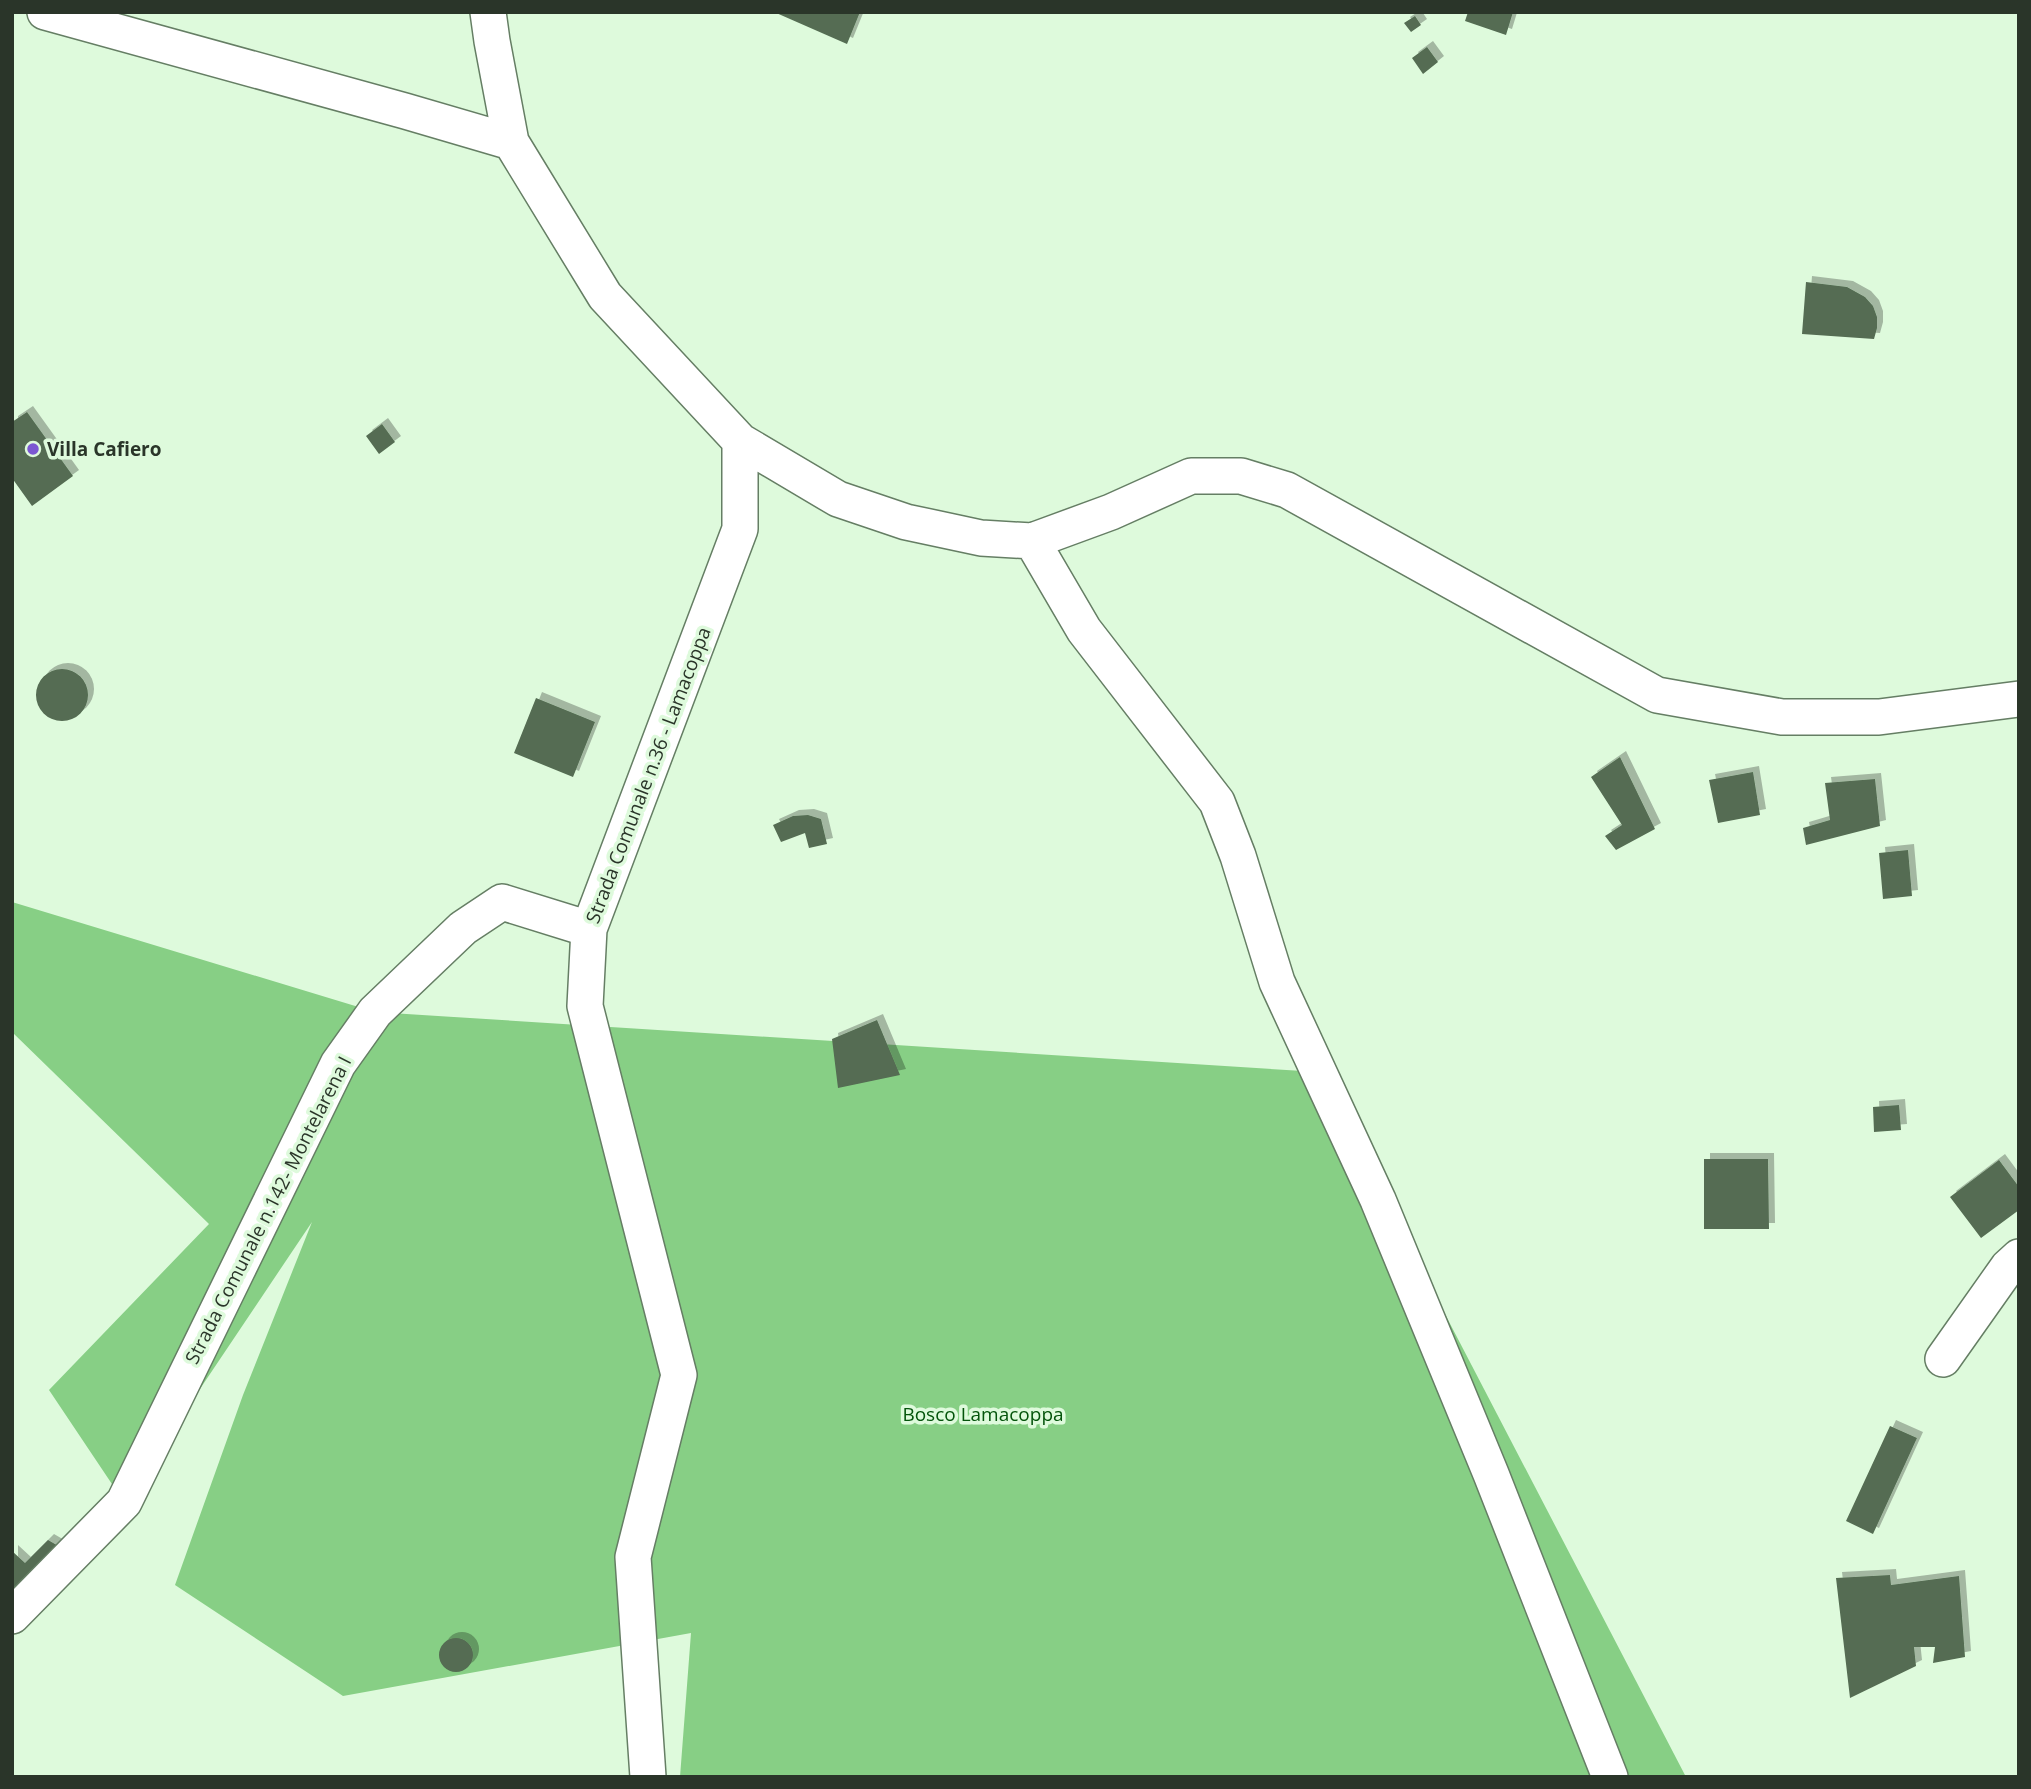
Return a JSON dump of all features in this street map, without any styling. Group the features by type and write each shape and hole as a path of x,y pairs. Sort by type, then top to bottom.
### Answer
{"street":[{"path":"45,12 511,142"},
{"path":"488,12 511,142 606,296 740,441 838,499 906,522 981,538 1032,541 1111,512 1191,475 1241,475 1287,490 1657,695 1782,717 1879,717 2019,699"},
{"name":"Strada Comunale n.36 - Lamacoppa","path":"648,1777 634,1557 679,1375 585,1006 589,929 740,529 740,441"},
{"path":"1032,541 1084,630 1217,803 1238,856 1277,982 1383,1212 1491,1474 1610,1777"},
{"name":"Strada Comunale n.142- Montelarena I","path":"12,1616 124,1502 338,1064 375,1012 463,928 502,902 589,929"},
{"path":"1942,1359 2008,1268 2019,1257"}],"green space":[{"name":"Bosco Lamacoppa","path":"12,902 375,1012 1319,1072 1686,1777 680,1777 691,1633 343,1696 175,1585 243,1395 312,1222 124,1502 49,1390 209,1224 12,1032"}],"building":[{"path":"774,12 860,12 847,44"},
{"path":"1468,12 1513,12 1506,35 1465,21"},
{"path":"1415,16 1421,25 1411,32 1404,23"},
{"path":"1427,47 1438,62 1423,74 1412,58"},
{"path":"1806,282 1847,287 1865,297 1873,306 1877,317 1874,339 1802,334"},
{"name":"Villa Cafiero","path":"27,412 73,476 32,506 12,478 12,422"},
{"path":"382,424 395,442 379,454 366,436"},
{"path":"62,669 81,676 88,695 81,714 62,721 43,714 36,695 43,676"},
{"path":"536,698 595,722 573,777 514,753"},
{"path":"1620,757 1655,829 1616,850 1605,836 1622,825 1591,777"},
{"path":"1753,772 1760,815 1718,823 1709,780"},
{"path":"1875,779 1880,826 1806,845 1803,828 1830,820 1825,783"},
{"path":"808,815 821,819 827,844 809,848 805,833 781,842 773,825 793,816"},
{"path":"1908,850 1912,896 1883,899 1879,853"},
{"path":"877,1020 900,1075 838,1088 832,1039"},
{"path":"1899,1105 1901,1130 1874,1132 1873,1107"},
{"path":"1704,1159 1768,1159 1769,1229 1704,1229"},
{"path":"1999,1160 2019,1187 2019,1210 1981,1238 1950,1197"},
{"path":"1890,1426 1917,1438 1873,1534 1846,1521"},
{"path":"48,1540 72,1554 12,1593 12,1551 25,1563"},
{"path":"1890,1575 1891,1585 1959,1576 1965,1657 1933,1663 1935,1647 1914,1647 1916,1666 1850,1698 1836,1578"},
{"path":"456,1638 468,1643 473,1655 468,1667 456,1672 444,1667 439,1655 444,1643"}],"place":[{"name":"Villa Cafiero","path":"33,449"}]}
